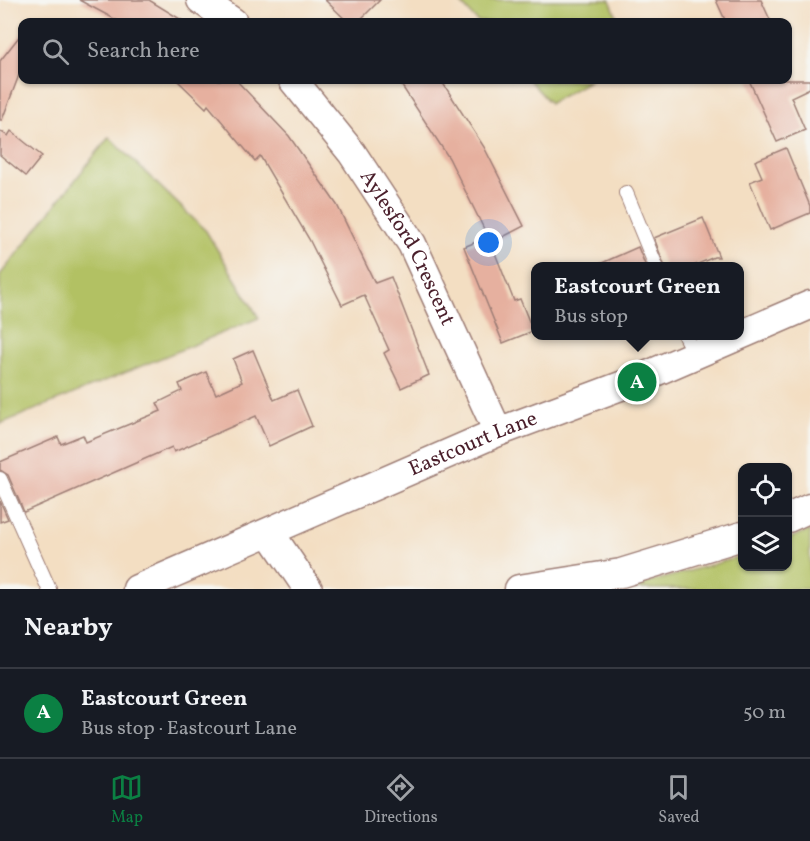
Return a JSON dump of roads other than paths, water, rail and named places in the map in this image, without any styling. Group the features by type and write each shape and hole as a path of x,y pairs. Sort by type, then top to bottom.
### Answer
{"street":[{"path":"201,0 227,18"},
{"name":"Aylesford Crescent","path":"295,84 352,153 412,244 498,432"},
{"name":"Eastcourt Lane","path":"744,330 808,312"},
{"name":"Eastcourt Lane","path":"137,589 498,432 634,381 690,345 708,340"},
{"path":"790,517 810,508"},
{"path":"270,533 308,589"},
{"path":"519,589 621,573 738,537"}],"lane":[{"path":"626,193 654,262"},
{"path":"0,479 49,589"}],"place":[{"name":"Eastcourt Green","path":"637,382"}]}
